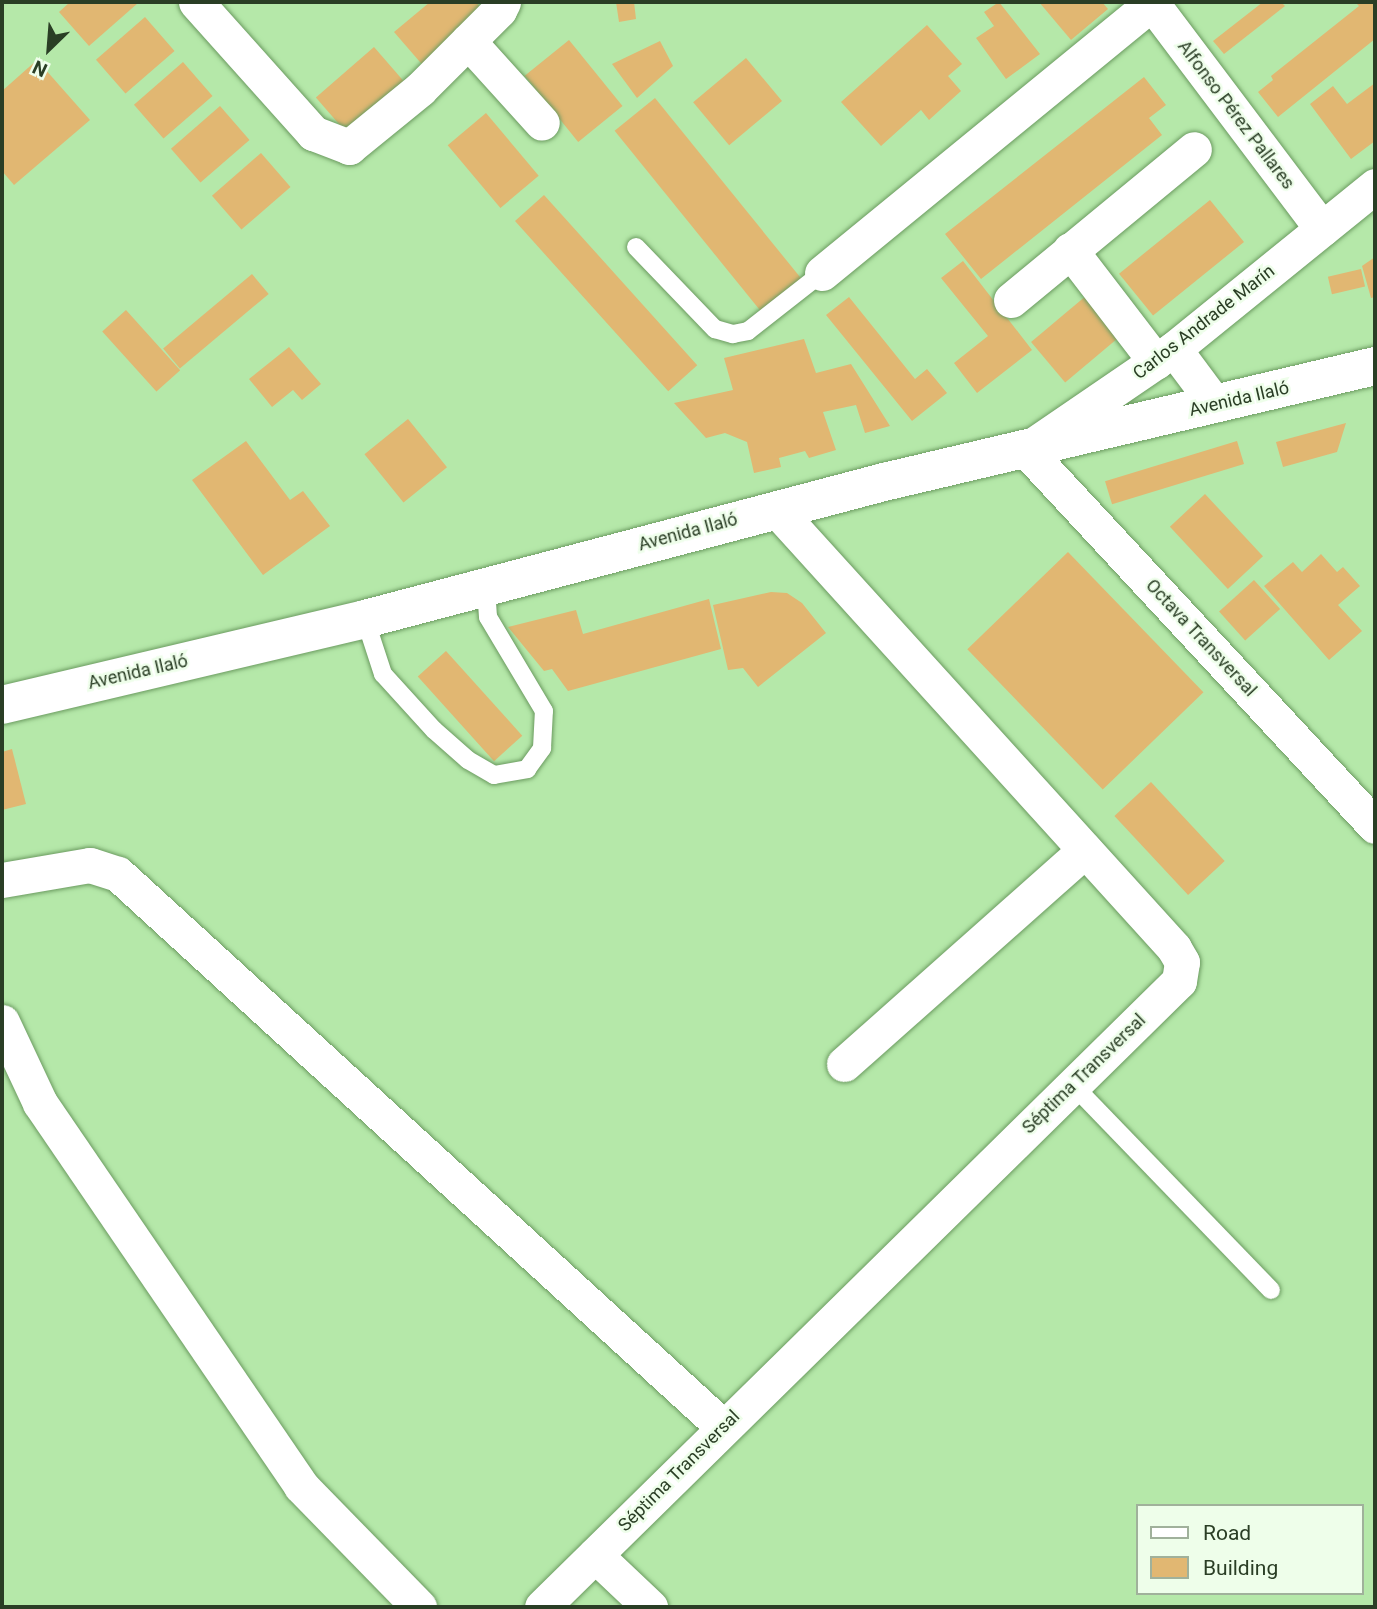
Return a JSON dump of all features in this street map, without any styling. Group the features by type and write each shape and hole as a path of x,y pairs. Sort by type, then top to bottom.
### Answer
{"main road":[{"name":"Avenida Ilaló","path":"2,705 365,620 776,509 1375,366"}],"street":[{"path":"196,2 313,133 349,147 420,89 499,10 503,2"},
{"path":"822,273 1151,3"},
{"name":"Alfonso Pérez Pallares","path":"1151,3 1322,229"},
{"path":"468,41 542,123"},
{"path":"1011,300 1194,149"},
{"name":"Carlos Andrade Marín","path":"1026,450 1165,356 1375,186"},
{"path":"1070,250 1165,356 1215,404"},
{"name":"Octava Transversal","path":"1026,450 1375,826"},
{"name":"Séptima Transversal","path":"542,1607 1180,981 1182,962 1174,948 776,509"},
{"path":"844,1063 1084,850"},
{"path":"2,880 90,865 118,874 723,1427"},
{"path":"2,1022 40,1103 301,1486 419,1607"},
{"path":"595,1555 650,1607"}],"lane":[{"path":"636,247 715,329 733,334 748,331 822,273"},
{"path":"365,620 383,674 443,739 468,760 494,775 527,769 542,748 544,711 488,617 486,587"},
{"path":"1073,1085 1271,1290"}],"building":[{"path":"70,2 138,3 89,46 59,12"},
{"path":"430,2 476,2 488,16 426,69 394,32"},
{"path":"616,2 634,2 636,19 619,22"},
{"path":"999,2 1040,54 1006,79 976,38 994,26 984,12"},
{"path":"1039,2 1102,2 1108,9 1071,40"},
{"path":"1263,2 1281,2 1285,6 1224,54 1213,41"},
{"path":"1355,2 1375,2 1375,39 1278,117 1258,92 1273,80 1271,76 1359,6"},
{"path":"145,17 175,51 125,94 96,60"},
{"path":"927,25 962,64 948,76 961,91 929,120 921,110 881,146 841,102"},
{"path":"569,40 622,106 578,142 525,76"},
{"path":"660,41 673,66 637,98 612,64"},
{"path":"374,47 408,86 350,137 316,98"},
{"path":"746,58 782,101 729,145 693,102"},
{"path":"37,60 90,120 14,185 2,171 2,91"},
{"path":"183,62 213,96 163,139 134,105"},
{"path":"1144,77 1166,105 1149,118 1162,135 981,279 945,234"},
{"path":"1375,83 1375,141 1351,159 1310,104 1333,86 1347,104"},
{"path":"655,98 802,280 762,313 615,131"},
{"path":"220,106 250,140 200,183 171,149"},
{"path":"486,113 539,176 500,208 448,145"},
{"path":"261,153 291,187 241,230 212,196"},
{"path":"544,195 697,365 668,391 515,221"},
{"path":"1210,200 1244,242 1153,316 1119,274"},
{"path":"1375,257 1375,297 1371,298 1362,266"},
{"path":"963,261 1032,350 977,393 954,363 988,336 941,278"},
{"path":"1361,269 1365,287 1332,294 1328,277"},
{"path":"252,274 269,294 180,368 163,349"},
{"path":"1087,295 1121,336 1065,383 1031,342"},
{"path":"849,297 915,379 927,369 947,393 912,421 826,315"},
{"path":"126,310 180,370 156,392 102,331"},
{"path":"804,339 816,373 851,364 890,426 865,433 856,405 823,412 836,450 809,458 805,451 779,458 781,467 754,473 747,442 725,433 706,438 674,403 733,390 724,358"},
{"path":"289,347 321,384 302,400 293,390 272,407 249,379"},
{"path":"408,419 447,467 403,502 364,454"},
{"path":"1346,423 1337,452 1283,467 1276,442"},
{"path":"246,441 290,500 303,491 330,526 263,575 192,480"},
{"path":"1237,441 1244,464 1112,504 1105,481"},
{"path":"1205,494 1263,556 1228,589 1170,527"},
{"path":"1068,552 1203,692 1103,790 967,649"},
{"path":"1321,554 1337,572 1343,567 1360,586 1338,605 1362,631 1329,660 1264,586 1293,562 1302,572"},
{"path":"1254,580 1280,609 1245,640 1219,611"},
{"path":"771,592 787,593 802,603 826,633 758,687 743,668 728,670 713,605"},
{"path":"709,599 721,649 568,691 552,669 544,671 508,627 576,610 583,634"},
{"path":"446,651 522,736 494,761 418,676"},
{"path":"12,749 26,804 2,810 2,752"},
{"path":"1151,782 1225,861 1188,895 1114,816"}]}
